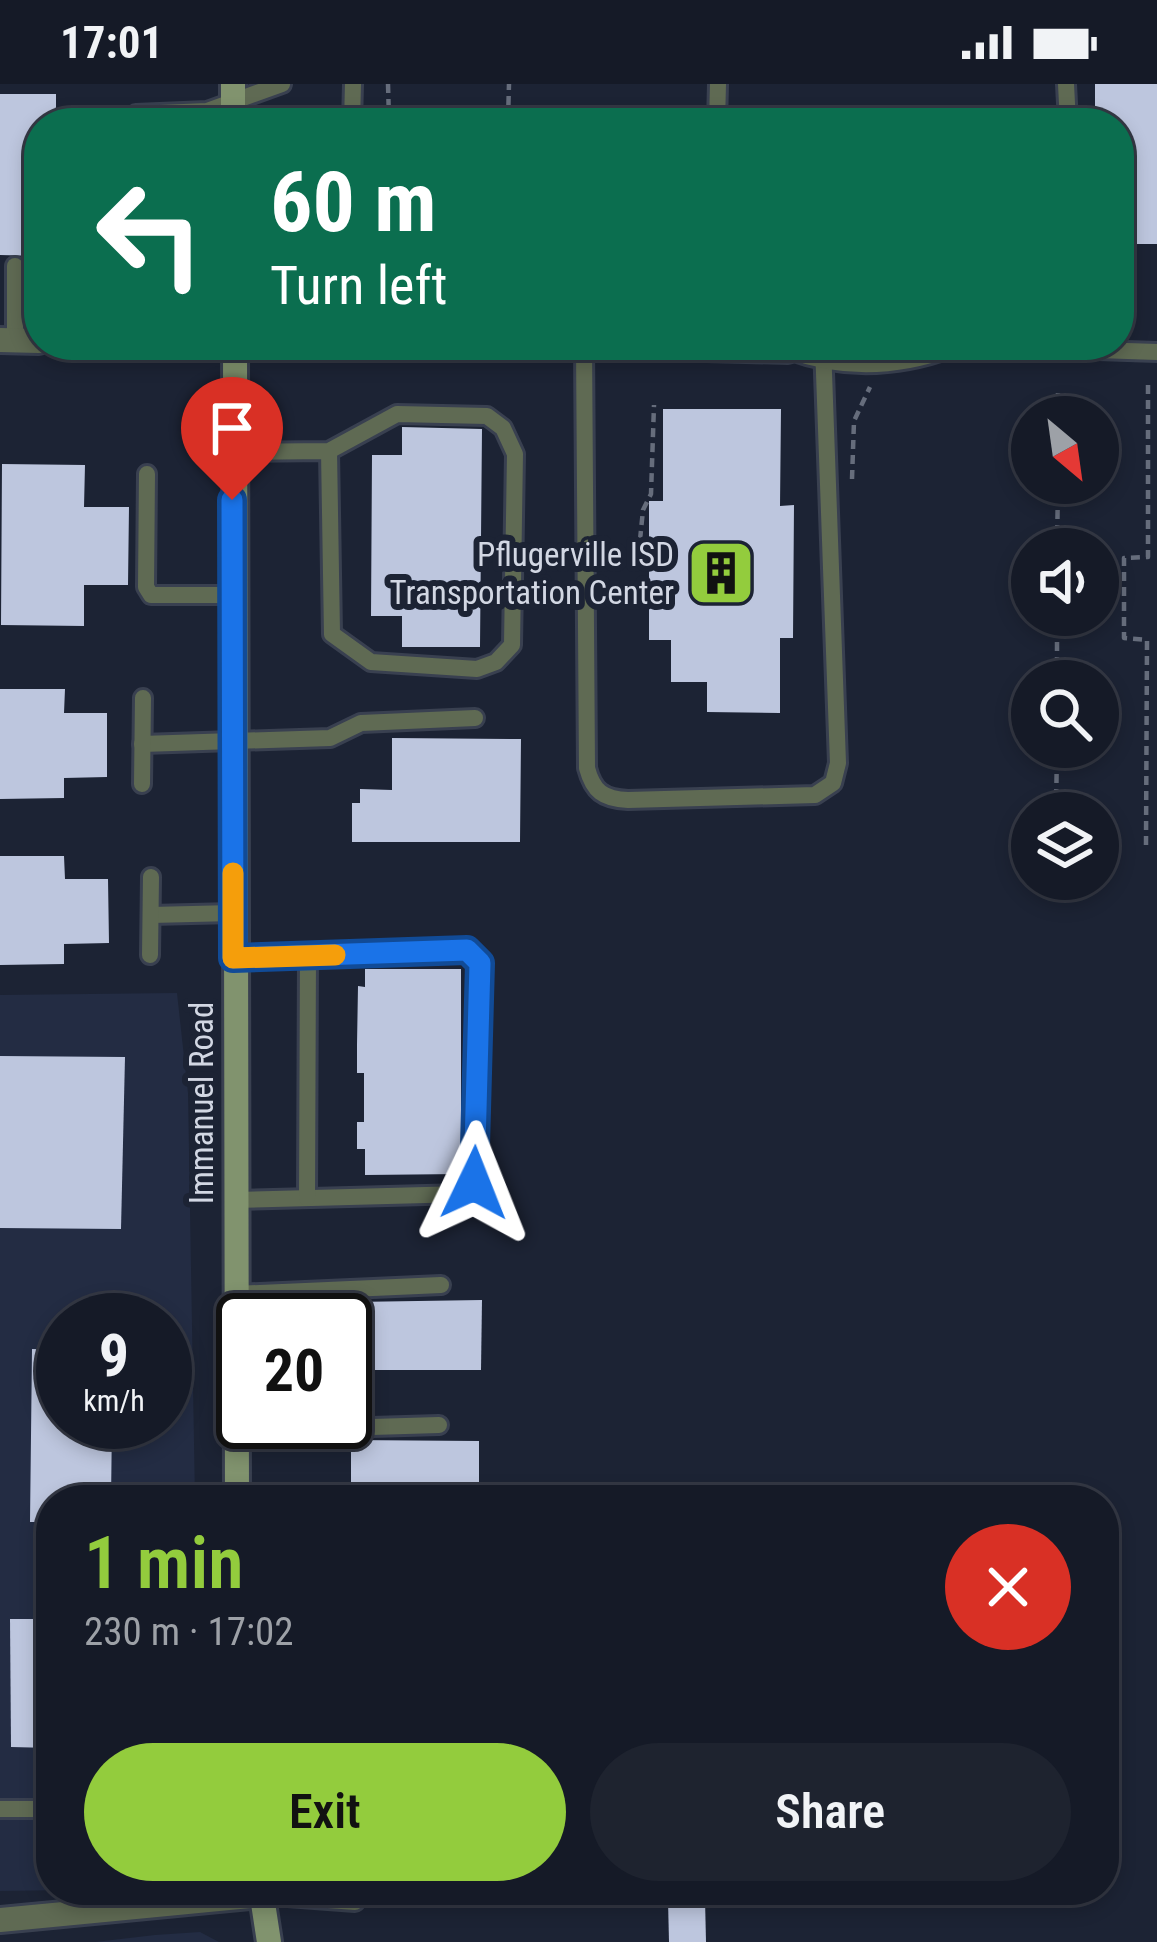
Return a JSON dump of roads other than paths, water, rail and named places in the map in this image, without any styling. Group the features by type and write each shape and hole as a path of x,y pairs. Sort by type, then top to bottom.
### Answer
{"street":[{"name":"Immanuel Road","path":"235,360 235,1293"},
{"name":"Immanuel Road","path":"236,1449 236,1485"},
{"path":"0,1920 145,1905"},
{"path":"263,1905 269,1942"}],"lane":[{"path":"233,102 282,84"},
{"path":"15,266 18,340"},
{"path":"587,360 586,768 592,786 608,799 815,795 833,783 838,763 824,360"},
{"path":"883,360 919,360"},
{"path":"232,452 328,452 397,414 487,416 503,428 515,454 512,645 496,662 477,669 371,662 332,634 328,452"},
{"path":"147,474 146,586 151,595 232,595"},
{"path":"142,784 143,698"},
{"path":"142,744 330,738 361,723 475,718"},
{"path":"150,955 151,877"},
{"path":"151,915 233,913"},
{"path":"233,958 467,950 480,963 474,1183 464,1194 234,1199"},
{"path":"307,1198 308,956"},
{"path":"258,1293 441,1285"},
{"path":"372,1427 439,1425"},
{"path":"0,1809 36,1809"}],"place":[{"name":"Pflugerville ISD Transportation Center","path":"721,573"}]}
